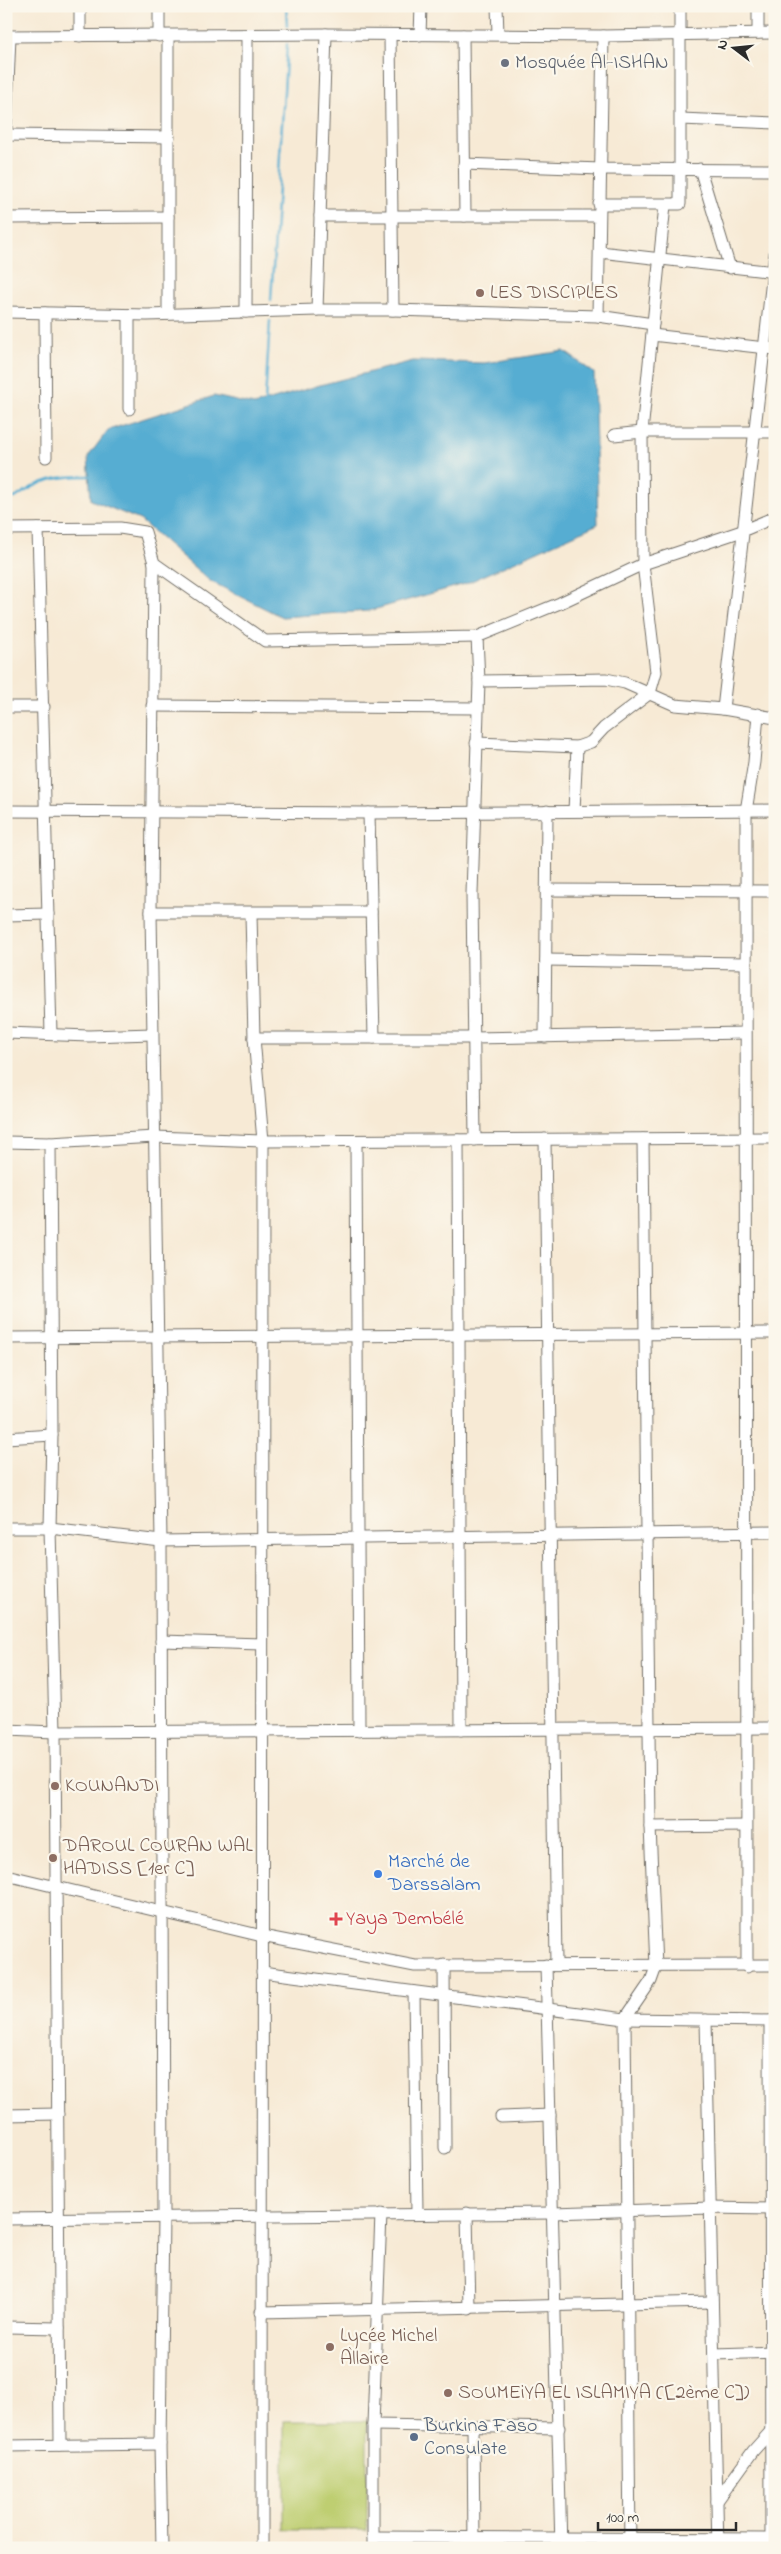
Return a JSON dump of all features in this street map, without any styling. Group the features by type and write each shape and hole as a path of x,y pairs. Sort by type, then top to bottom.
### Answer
{"street":[{"path":"80,6 80,36"},
{"path":"159,6 164,36 169,136 168,314"},
{"path":"420,35 421,6"},
{"path":"497,6 498,34"},
{"path":"599,204 665,206 680,204 682,119 680,6"},
{"path":"758,6 758,33"},
{"path":"169,136 6,134 8,36 247,36 326,34 603,36 680,33 775,34"},
{"path":"317,310 326,34"},
{"path":"390,35 393,310"},
{"path":"463,35 465,216"},
{"path":"246,312 247,36"},
{"path":"598,316 600,252 598,216 601,169 603,36"},
{"path":"682,119 775,123"},
{"path":"464,164 601,169 775,170"},
{"path":"700,169 730,268"},
{"path":"476,743 577,747 591,742 604,728 650,693 656,672 642,564 642,432 665,206"},
{"path":"320,216 598,216"},
{"path":"6,218 168,217"},
{"path":"600,252 774,272"},
{"path":"723,709 753,432 769,348 775,252"},
{"path":"6,312 129,315 393,310 598,316 653,330 769,348"},
{"path":"45,313 46,457"},
{"path":"129,315 130,409"},
{"path":"614,435 642,432 775,432"},
{"path":"154,563 265,641 477,637 560,603 642,564 742,531 775,517"},
{"path":"6,529 120,528 145,532 154,563 151,912 161,1541 163,2217 160,2444 162,2548"},
{"path":"38,529 51,1034"},
{"path":"475,1140 472,894 478,708 477,637"},
{"path":"478,681 606,679 625,683 650,693 657,699 675,705 723,709 775,718"},
{"path":"152,706 478,708"},
{"path":"6,707 44,707"},
{"path":"747,1967 746,1728 748,1532 745,891 746,811 754,762 758,714"},
{"path":"574,811 577,747"},
{"path":"6,811 369,813 775,810"},
{"path":"545,1037 546,811"},
{"path":"369,813 374,1038"},
{"path":"546,890 775,891"},
{"path":"151,912 251,914 371,912"},
{"path":"6,914 48,914"},
{"path":"251,914 254,1038 262,1141 262,2548"},
{"path":"546,960 745,963"},
{"path":"6,1033 89,1036 152,1034"},
{"path":"254,1038 473,1038 745,1034"},
{"path":"6,1142 50,1143 155,1137 262,1141 775,1138"},
{"path":"630,2543 625,2019 651,1981 656,1967 650,1827 643,1139"},
{"path":"458,1140 461,1730"},
{"path":"545,1140 554,1730 551,1965 547,2009 561,2542"},
{"path":"356,1141 359,1731"},
{"path":"50,1143 52,1338 50,1528 55,1732 60,2445"},
{"path":"6,1338 775,1333"},
{"path":"6,1438 52,1435"},
{"path":"6,1528 50,1528 161,1541 775,1532"},
{"path":"161,1641 262,1644"},
{"path":"6,1730 55,1732 775,1728"},
{"path":"650,1827 746,1826"},
{"path":"6,1875 262,1936 415,1966 747,1967 775,1965"},
{"path":"444,1965 445,2148"},
{"path":"262,1972 625,2019 772,2021 773,2352 770,2431 772,2542 373,2543 373,2425 379,2310 381,2214"},
{"path":"414,1992 417,2214"},
{"path":"706,2020 718,2543"},
{"path":"6,2115 58,2114"},
{"path":"501,2117 550,2115"},
{"path":"6,2219 553,2213 710,2208 772,2209"},
{"path":"467,2213 469,2309"},
{"path":"261,2312 469,2309 712,2302"},
{"path":"6,2327 59,2328"},
{"path":"714,2354 773,2352"},
{"path":"373,2425 559,2428"},
{"path":"473,2426 474,2542"},
{"path":"717,2501 770,2431"},
{"path":"6,2446 160,2444"}],"green space":[{"path":"284,2421 367,2421 367,2530 284,2530"}],"water":[{"path":"564,351 594,373 598,524 465,584 369,611 282,617 210,581 140,520 91,500 88,457 108,430 214,396 254,405 320,385 413,361 484,363"}],"waterway":[{"path":"286,6 287,26"},
{"path":"271,300 287,44"},
{"path":"265,402 270,321"},
{"path":"6,497 15,498 33,487 50,480 89,476"}],"place":[{"name":"Mosquée Al-ISHAN","path":"505,63"},
{"name":"LES DISCIPLES","path":"480,293"},
{"name":"KOUNANDI","path":"55,1786"},
{"name":"DAROUL COURAN WAL HADISS [1er C]","path":"53,1858"},
{"name":"Marché de Darssalam","path":"378,1874"},
{"name":"Yaya Dembélé","path":"336,1919"},
{"name":"Lycée Michel Allaire","path":"330,2347"},
{"name":"SOUMEiYA EL ISLAMIYA ([2ème C])","path":"448,2393"},
{"name":"Burkina Faso Consulate","path":"414,2437"}]}
